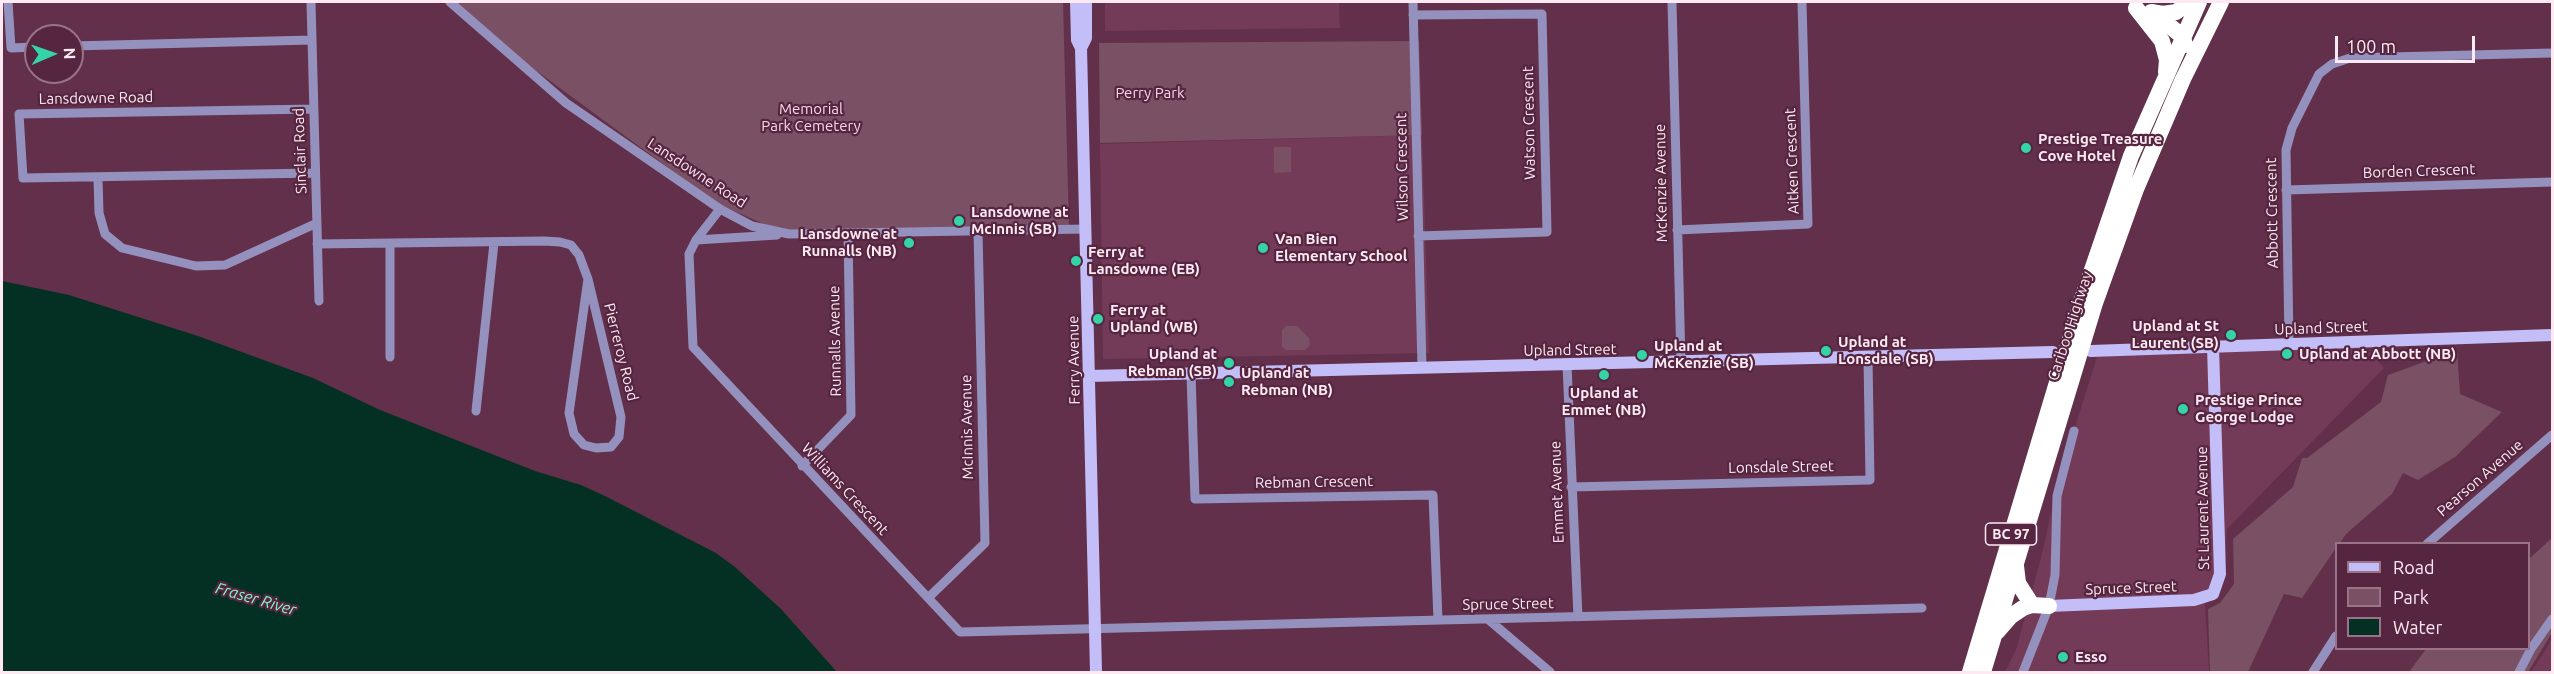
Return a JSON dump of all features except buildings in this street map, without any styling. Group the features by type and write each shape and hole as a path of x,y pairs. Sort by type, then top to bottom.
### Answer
{"highway":[{"path":"2131,5 2163,14 2176,12 2190,2"},
{"name":"Cariboo Highway","path":"1970,672 2082,299 2131,156 2199,2"},
{"name":"Cariboo Highway","path":"1983,672 2095,303 2136,189 2183,79 2222,2"},
{"path":"2131,5 2162,40 2167,60 2165,78"},
{"path":"2153,12 2183,37 2186,55 2183,79"},
{"path":"2016,560 2018,584 2032,605"},
{"path":"1994,636 2011,616 2032,605 2049,606"}],"street":[{"path":"8,2 10,48 24,47"},
{"name":"Sinclair Road","path":"311,2 319,300"},
{"name":"Lansdowne Road","path":"450,2 566,103 720,209 752,226 789,234 1086,229"},
{"name":"Ferry Avenue","path":"1076,2 1077,39 1081,48 1095,672"},
{"name":"Ferry Avenue","path":"1081,48 1086,38 1086,2"},
{"name":"Wilson Crescent","path":"1413,2 1422,368"},
{"name":"McKenzie Avenue","path":"1672,2 1681,363"},
{"name":"Aitken Crescent","path":"1677,230 1808,224 1803,2"},
{"name":"Watson Crescent","path":"1413,15 1542,14 1547,232 1419,236"},
{"path":"84,46 312,40"},
{"name":"Abbott Crescent","path":"2289,344 2285,163 2288,138 2319,75 2332,64 2350,58 2553,53"},
{"name":"Lansdowne Road","path":"314,109 18,114 23,178 315,173"},
{"path":"98,178 99,213 105,234 122,248 196,266 225,265 317,223"},
{"name":"Borden Crescent","path":"2286,190 2553,182"},
{"name":"Williams Crescent","path":"720,209 696,240 689,254 693,347 802,466 960,632 1094,627"},
{"name":"McInnis Avenue","path":"928,598 985,543 978,231"},
{"name":"Runnalls Avenue","path":"802,466 850,415 848,233"},
{"path":"696,240 789,234"},
{"name":"Pierreroy Road","path":"317,244 552,242 571,245 579,255 588,279 621,417 619,437 611,447 596,448 584,445 574,434 569,413 588,279"},
{"path":"476,411 494,243"},
{"path":"390,244 390,357"},
{"name":"Upland Street","path":"2091,351 2553,335"},
{"name":"St Laurent Avenue","path":"2213,347 2220,574 2213,594"},
{"name":"Upland Street","path":"1089,376 1868,359 2053,352"},
{"name":"Lonsdale Street","path":"1571,487 1869,480 1868,359"},
{"name":"Emmet Avenue","path":"1567,365 1578,617"},
{"name":"Rebman Crescent","path":"1191,374 1195,499 1433,495 1438,620"},
{"path":"2023,672 2049,606 2055,575 2057,496 2074,431"},
{"name":"Pearson Avenue","path":"2428,542 2553,435"},
{"name":"Spruce Street","path":"2049,606 2194,600 2213,594"},
{"name":"Spruce Street","path":"1094,627 1489,620 1922,608"},
{"path":"2519,672 2531,649 2553,619"},
{"path":"1489,620 1551,672"},
{"path":"2313,672 2335,639"}],"shaded area":[{"path":"1105,2 1339,2 1340,28 1105,31"},
{"name":"Van Bien Elementary School","path":"1422,135 1429,353 1103,359 1100,144"},
{"path":"2359,340 2384,368 2227,529 2224,578 2205,603 2209,672 2005,672 2016,650 2043,550 2056,488 2097,357"},
{"path":"2552,638 2552,672 2531,672 2546,649"}],"green space":[{"name":"Memorial Park Cemetery","path":"456,2 1063,2 1069,227 791,236 716,203 515,55"},
{"name":"Perry Park","path":"1419,41 1422,135 1100,143 1099,43"},
{"path":"1274,147 1291,147 1291,172 1274,173"},
{"path":"1286,326 1297,326 1309,338 1310,345 1305,350 1286,350 1282,347 1282,330"},
{"path":"2457,350 2460,394 2502,412 2455,457 2418,480 2403,473 2392,494 2346,534 2341,542 2335,542 2335,549 2302,598 2284,594 2248,672 2210,672 2208,609 2220,603 2234,584 2233,539 2293,487 2302,458 2307,458 2381,402 2388,375"},
{"path":"2552,538 2552,633 2528,672 2409,672 2425,650 2530,650 2530,558"}],"water":[{"name":"Fraser River","path":"2,281 69,295 198,336 313,378 380,410 535,471 581,485 607,497 716,553 735,567 781,609 837,672 2,672"}],"place":[{"name":"Prestige Treasure Cove Hotel","path":"2026,148"},
{"name":"Lansdowne at McInnis (SB)","path":"959,221"},
{"name":"Lansdowne at Runnalls (NB)","path":"909,243"},
{"name":"Van Bien Elementary School","path":"1263,248"},
{"name":"Ferry at Lansdowne (EB)","path":"1076,261"},
{"name":"Ferry at Upland (WB)","path":"1098,319"},
{"name":"Upland at St Laurent (SB)","path":"2231,335"},
{"name":"Upland at Lonsdale (SB)","path":"1826,351"},
{"name":"Upland at Abbott (NB)","path":"2287,354"},
{"name":"Upland at McKenzie (SB)","path":"1642,355"},
{"name":"Upland at Rebman (SB)","path":"1229,363"},
{"name":"Upland at Emmet (NB)","path":"1604,375"},
{"name":"Upland at Rebman (NB)","path":"1229,382"},
{"name":"Prestige Prince George Lodge","path":"2183,409"},
{"name":"Esso","path":"2063,657"}]}
